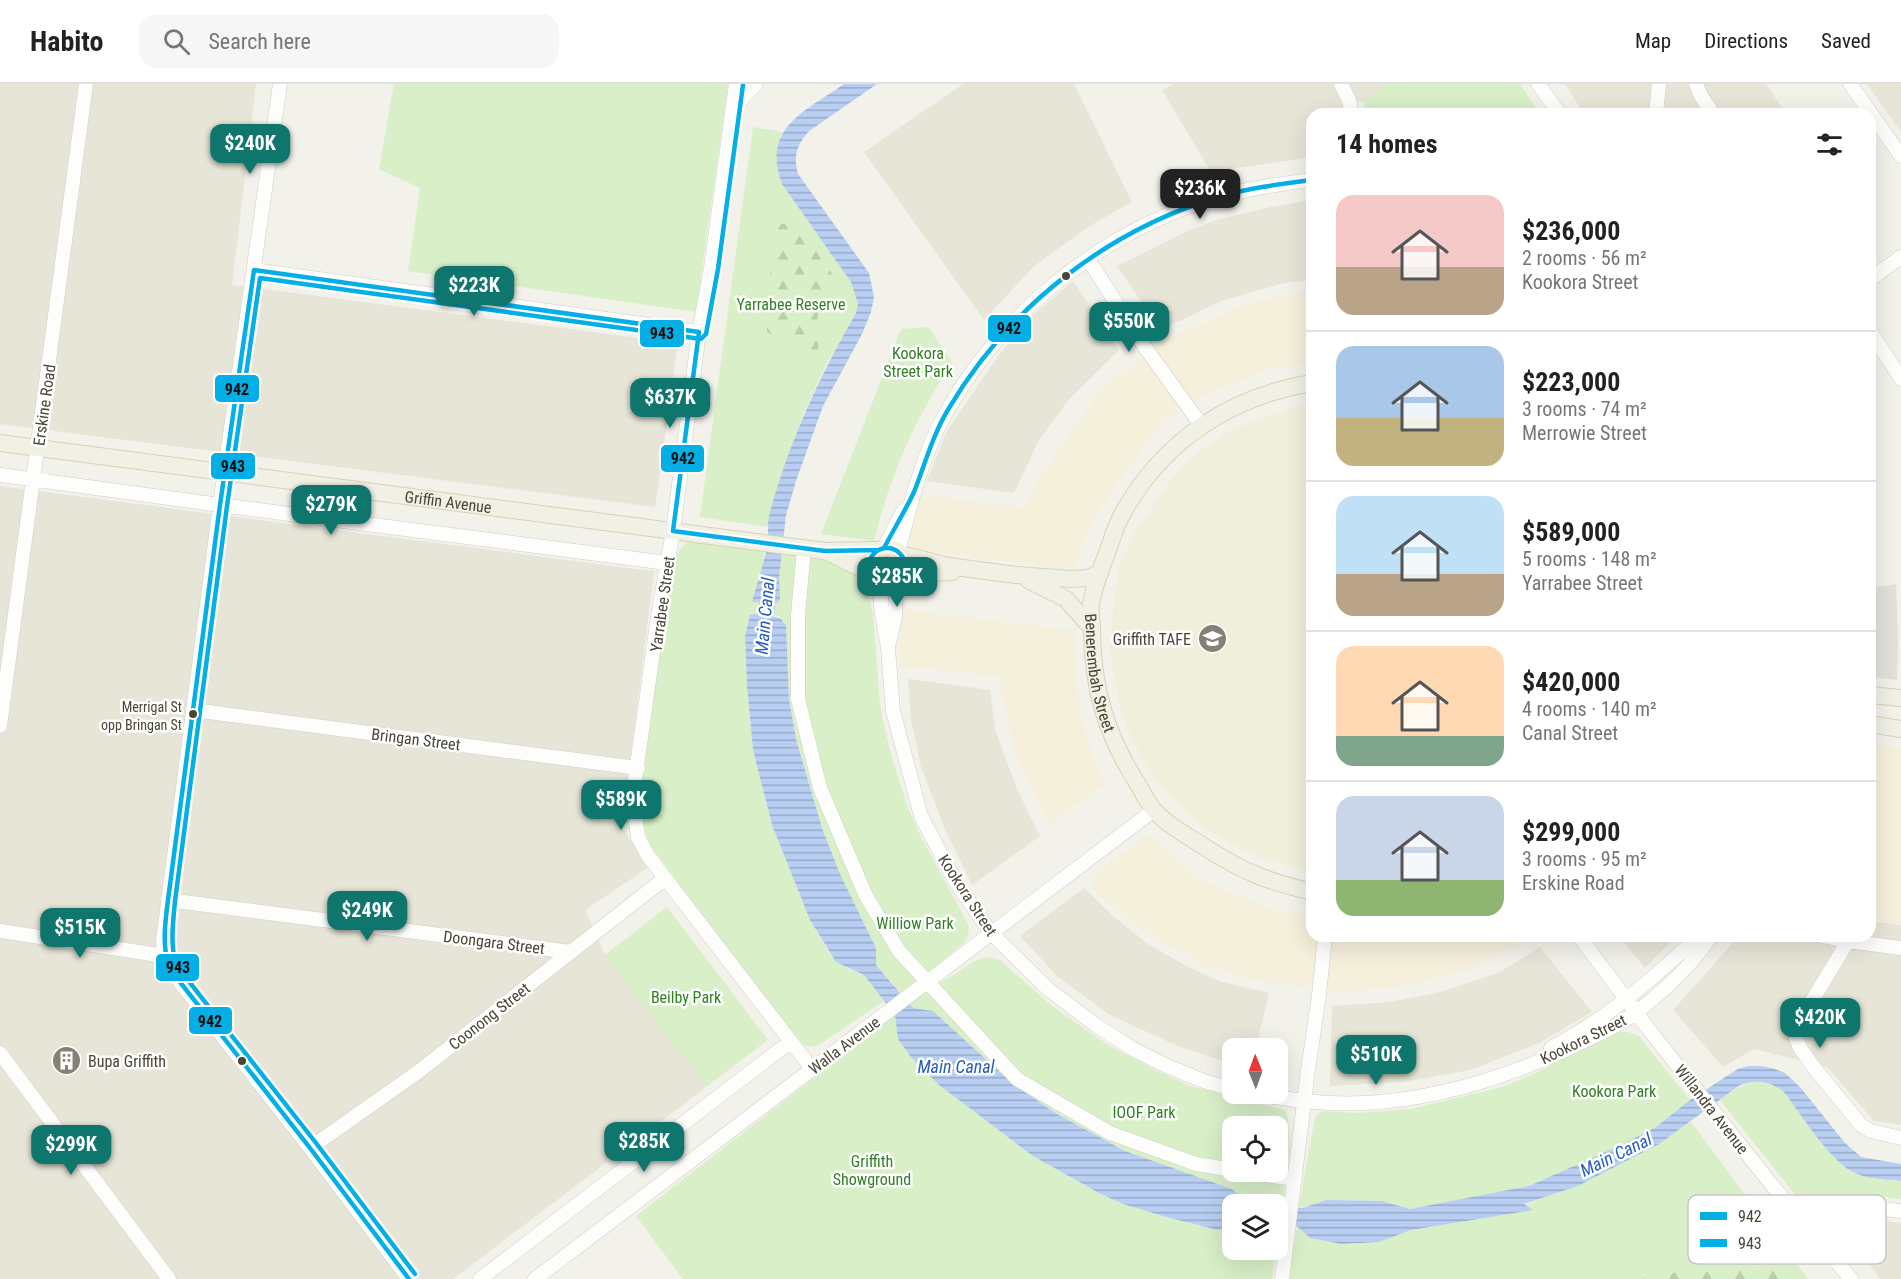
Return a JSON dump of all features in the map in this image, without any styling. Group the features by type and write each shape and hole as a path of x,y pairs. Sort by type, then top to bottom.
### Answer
{"main road":[{"name":"Benerembah Street","path":"1306,383 1267,393 1239,404 1202,426 1164,458 1135,494 1124,512 1115,531 1091,604 1093,662 1098,695 1109,731 1154,810 1170,825 1252,874 1306,890"},
{"name":"Griffin Avenue","path":"0,443 825,551 891,551 948,566 995,573 1070,579 1088,578 1100,573"},
{"name":"Griffin Avenue","path":"825,551 872,576"},
{"path":"891,551 904,559 905,570 897,582 887,585 872,576 869,568 871,557 891,551"},
{"name":"Griffin Avenue","path":"897,582 934,573 995,573"},
{"name":"Griffin Avenue","path":"1016,575 1066,599 1092,626"},
{"path":"1876,695 1901,698"},
{"path":"1876,725 1901,729"}],"street":[{"name":"Erskine Road","path":"0,726 86,84"},
{"path":"280,84 220,505 163,941 169,968 409,1279"},
{"name":"Yarrabee Street","path":"736,84 711,268 699,332 673,531 635,780 634,809 638,837 648,856 812,1069"},
{"path":"733,109 756,84"},
{"path":"1341,84 1351,108"},
{"path":"1538,84 1556,108"},
{"path":"1657,108 1659,84"},
{"path":"1696,84 1709,108"},
{"path":"1850,84 1867,108"},
{"path":"1876,121 1901,156"},
{"path":"891,551 938,427 978,365 1021,314 1088,259 1148,223 1218,197 1306,181"},
{"path":"1876,275 1901,257"},
{"path":"1088,259 1144,346 1202,426"},
{"path":"254,270 699,332"},
{"path":"1876,340 1901,379"},
{"name":"Griffin Avenue","path":"0,475 667,563"},
{"path":"796,547 798,699 820,788 866,896 898,951 1017,1079 1110,1133 1196,1164 1222,1168"},
{"name":"Kookora Street","path":"872,576 881,595 893,711 921,816 955,880 991,933 1048,989 1097,1026 1133,1049 1167,1066 1222,1086"},
{"name":"Kookora Street","path":"888,648 895,617 897,582"},
{"name":"Bringan Street","path":"193,710 638,768"},
{"name":"Walla Avenue","path":"535,1279 1154,810"},
{"name":"Coonong Street","path":"310,1148 418,1072 664,879"},
{"name":"Doongara Street","path":"168,900 571,952"},
{"path":"0,931 165,956"},
{"path":"1282,1279 1324,942"},
{"name":"Willandra Avenue","path":"1584,942 1695,1088 1782,1195"},
{"name":"Kookora Street","path":"1496,1077 1584,1029 1628,1000 1691,942"},
{"name":"Kookora Street","path":"1288,1099 1345,1104 1395,1100 1444,1092 1496,1077 1554,1056 1605,1032 1637,1013 1685,970 1706,942"},
{"path":"1847,942 1801,1019 1796,1038 1810,1063 1861,1125 1871,1131 1901,1138"},
{"path":"1856,942 1901,948"},
{"path":"480,1279 790,1042"},
{"path":"0,1053 170,1279"},
{"path":"1288,1178 1294,1179"},
{"path":"1886,1209 1901,1211"},
{"name":"Willandra Avenue","path":"1838,1264 1851,1279"}],"shaded area":[{"path":"0,84 256,84 232,285 678,343 655,507 0,424"},
{"path":"963,84 1074,84 1132,202 1088,227 1034,266 984,320 864,152"},
{"path":"1174,84 1388,84 1364,102 1349,100 1347,108 1306,108 1306,158 1211,172 1162,90"},
{"path":"1565,84 1766,84 1782,108 1580,108"},
{"path":"1867,84 1901,84 1901,132"},
{"path":"1306,201 1306,281 1284,283 1218,302 1161,330 1117,266 1190,230 1216,220"},
{"path":"1073,281 1119,350 1069,399 1039,440 1014,493 927,481 947,431 999,355 1033,315"},
{"path":"1306,292 1306,365 1271,368 1206,395 1164,421 1129,466 1095,517 1072,569 913,550 908,533 923,495 1026,508 1038,480 1101,389 1167,339 1244,305"},
{"name":"Griffith TAFE","path":"1306,405 1306,870 1267,860 1237,847 1209,831 1161,787 1143,760 1128,730 1119,702 1110,649 1114,599 1120,566 1134,534 1165,488 1186,463 1210,444 1236,428"},
{"path":"0,486 666,573 654,572 622,826 647,868 585,910 605,955 706,1087 453,1279 0,1279"},
{"path":"1896,584 1897,680 1876,678 1876,587"},
{"path":"902,609 1077,631 1076,679 1081,717 1105,784 1049,824 1016,757 998,676 898,666"},
{"path":"908,679 990,690 995,730 1017,789 1040,836 972,885 947,834 921,767 911,720"},
{"path":"1876,744 1901,748 1901,925 1876,922"},
{"path":"1148,835 1205,883 1278,911 1306,914 1306,942 1520,942 1466,970 1405,986 1343,992 1262,981 1198,964 1191,955 1172,948 1144,931 1099,896 1090,878"},
{"path":"1084,888 1146,943 1188,967 1222,982 1269,993 1258,1038 1222,1038 1222,1060 1180,1047 1110,1015 1058,977 1020,936"},
{"path":"1876,922 1901,925 1901,1125 1874,1121 1827,1067 1754,1049 1723,1067 1673,1010 1734,942 1876,942"},
{"path":"1624,942 1670,942 1645,968"},
{"path":"1540,947 1592,1012 1539,1043 1470,1070 1403,1082 1330,1086 1332,1006 1390,1002 1441,992 1500,972"},
{"path":"1886,1221 1901,1223 1901,1279 1880,1279 1869,1264 1886,1264"}],"green space":[{"path":"394,84 728,84 696,312 408,271 420,188 379,169"},
{"path":"1388,84 1520,84 1536,108 1364,108 1364,102"},
{"name":"Yarrabee Reserve","path":"753,127 782,132 777,158 782,184 851,282 858,304 856,313 825,367 802,417 767,527 700,517"},
{"path":"780,224 791,224 822,258 834,279 831,295 818,316 817,353 807,361 785,340 767,332 772,238"},
{"name":"Kookora Street Park","path":"928,327 952,362 926,405 905,448 888,493 874,541 821,534 901,329"},
{"path":"690,539 764,547 763,576 753,602 759,602 756,614 750,613 745,636 753,750 772,825 810,920 831,956 847,968 864,975 884,1001 817,1046 804,1045 780,1018 651,846 645,830 641,805 642,778 672,565 679,551"},
{"name":"Williow Park","path":"781,551 838,562 851,571 865,590 873,612 880,706 891,755 908,808 920,835 969,926 965,942 902,994 876,965 876,948 840,874 822,828 796,739 789,699 786,625 779,616 772,615"},
{"name":"Beilby Park","path":"667,907 768,1040 706,1087 605,955"},
{"name":"IOOF Park","path":"986,957 1000,960 1052,1006 1107,1044 1153,1069 1191,1086 1222,1094 1222,1104 1262,1104 1285,1110 1287,1116 1222,1116 1222,1182 1285,1182 1283,1194 1238,1194 1232,1189 1125,1151 1057,1114 1014,1085 933,1011 913,1008 908,1003 977,960"},
{"name":"Griffith Showground","path":"895,1015 896,1025 939,1085 1033,1156 1123,1204 1166,1217 1218,1230 1222,1229 1222,1260 1275,1260 1272,1279 683,1279 636,1216"},
{"name":"Kookora Park","path":"1620,1032 1639,1036 1690,1100 1656,1127 1529,1186 1410,1209 1382,1201 1326,1200 1307,1207 1299,1207 1315,1117 1321,1111 1357,1113 1410,1109 1499,1088 1532,1075 1612,1033"},
{"path":"1762,1081 1774,1085 1784,1092 1832,1155 1847,1167 1864,1174 1901,1181 1901,1199 1886,1197 1886,1195 1795,1195 1720,1100 1744,1085"},
{"name":"IOOF Park","path":"1288,1119 1289,1131 1288,1158"},
{"path":"1691,1122 1745,1195 1688,1195 1688,1264 1797,1264 1808,1279 1289,1279 1290,1260 1298,1227 1310,1238 1341,1244 1379,1242 1411,1230 1532,1210 1524,1205 1578,1186"},
{"path":"1733,1264 1785,1264 1797,1279 1722,1279"},
{"path":"1687,1270 1711,1272 1711,1279 1642,1279"}],"water":[{"name":"Main Canal","path":"844,84 877,84 809,131 797,151 796,162 798,174 869,273 874,297 862,334 823,406 797,478 786,515 779,578 780,600 775,604 774,617 780,618 786,625 789,699 796,739 822,828 840,874 876,948 876,965 913,1008 933,1011 1014,1085 1057,1114 1125,1151 1232,1189 1238,1194 1222,1194 1222,1229 1218,1230 1166,1217 1123,1204 1099,1193 1033,1156 939,1085 911,1057 898,1039 895,1015 864,975 836,962 810,920 772,825 753,750 745,636 750,614 757,614 759,602 752,602 767,548 769,516 785,463 817,386 856,313 858,304 851,282 782,184 777,165 777,149 782,135 801,113"},
{"name":"Main Canal","path":"1760,1066 1785,1073 1800,1087 1845,1143 1861,1157 1901,1164 1901,1181 1869,1177 1851,1171 1824,1146 1784,1092 1768,1083 1752,1082 1740,1085 1659,1144 1578,1186 1524,1204 1533,1210 1411,1230 1379,1242 1341,1244 1310,1238 1298,1227 1288,1225 1288,1207 1303,1208 1326,1200 1382,1201 1410,1209 1529,1186 1656,1127 1690,1100 1738,1069"}],"transit line":[{"name":"943","path":"415,1274 316,1143 176,965 174,957 172,933 175,901 227,506 260,278 701,339 706,334 718,269 743,85"},
{"name":"942","path":"884,548 914,492 943,418 973,371 1031,306 1064,277 1099,252 1137,230 1177,212 1230,194 1306,181"},
{"name":"942","path":"409,1279 169,968 165,951 168,900 220,505 254,270 699,332 673,531 825,551 879,550"},
{"name":"942","path":"887,548 900,553 905,566 900,579 887,584 874,579 869,566 874,553 887,548"}],"place":[{"name":"Griffith TAFE","path":"1212,639"},
{"name":"Merrigal St opp Bringan St","path":"193,714"},
{"name":"Bupa Griffith","path":"67,1061"}]}
